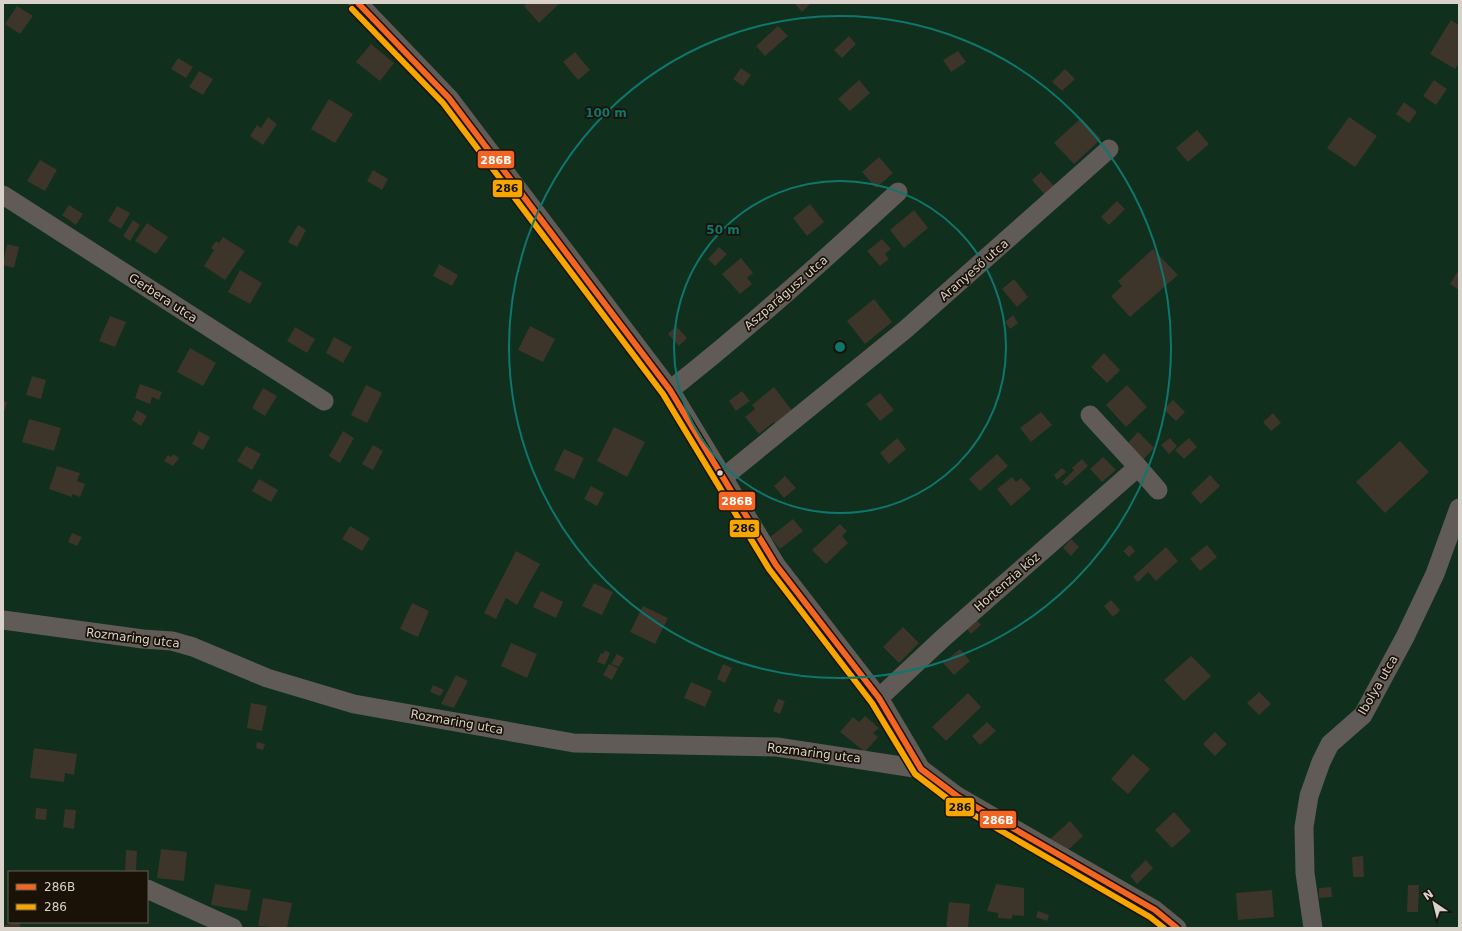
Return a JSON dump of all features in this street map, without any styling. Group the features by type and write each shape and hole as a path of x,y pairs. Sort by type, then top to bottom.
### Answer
{"street":[{"path":"358,3 449,98 670,390 776,565 879,698 920,769 956,796 1155,910 1177,928"},
{"name":"Aranyeső utca","path":"724,477 906,329 1109,149"},
{"name":"Aszparágusz utca","path":"670,390 716,354 820,264 898,192"},
{"name":"Gerbera utca","path":"3,195 324,402"},
{"path":"1090,415 1158,490"},
{"name":"Hortenzia köz","path":"879,698 943,638 1138,468"},
{"name":"Ibolya utca","path":"1313,928 1305,873 1304,827 1309,796 1321,762 1330,744 1363,715 1408,631 1436,574 1459,508"},
{"name":"Rozmaring utca","path":"3,620 172,642 193,647 267,678 354,704 574,744 777,747 920,769"},
{"path":"148,889 233,928"}],"green space":[{"path":"3,3 1459,3 1459,928 3,928"}],"building":[{"path":"527,3 560,3 539,23 524,6"},
{"path":"794,3 811,3 802,12"},
{"path":"17,6 33,16 20,34 5,24"},
{"path":"1451,20 1459,25 1459,63 1455,69 1430,54"},
{"path":"778,26 788,36 765,56 756,46"},
{"path":"849,36 856,44 842,58 834,50"},
{"path":"371,44 394,63 380,81 356,62"},
{"path":"958,51 966,62 951,72 943,60"},
{"path":"575,52 590,70 578,80 563,62"},
{"path":"178,58 193,67 186,78 171,69"},
{"path":"741,68 751,75 743,86 733,79"},
{"path":"1065,69 1075,79 1062,91 1052,82"},
{"path":"199,71 213,79 203,95 189,87"},
{"path":"859,80 870,93 850,111 838,99"},
{"path":"1434,80 1447,89 1436,105 1423,96"},
{"path":"329,99 353,114 335,143 311,129"},
{"path":"1404,102 1417,112 1409,123 1396,114"},
{"path":"268,117 277,124 263,145 250,136 257,125 261,128"},
{"path":"1349,117 1377,136 1355,167 1327,148"},
{"path":"1081,118 1101,139 1074,164 1054,143"},
{"path":"1197,130 1209,144 1188,162 1176,148"},
{"path":"879,157 893,173 876,188 862,172"},
{"path":"40,160 57,170 45,191 27,181"},
{"path":"373,170 388,179 382,190 367,181"},
{"path":"1041,172 1054,186 1045,195 1032,180"},
{"path":"1117,201 1125,209 1109,225 1101,217"},
{"path":"810,204 824,222 807,236 793,218"},
{"path":"69,205 83,214 76,225 62,215"},
{"path":"117,206 130,213 121,229 108,221"},
{"path":"914,210 928,228 904,248 890,230"},
{"path":"133,220 140,225 130,241 123,236"},
{"path":"147,223 168,237 156,254 135,241"},
{"path":"298,225 306,230 297,247 288,242"},
{"path":"223,237 245,251 225,280 204,266 214,250 211,248 216,241 219,243"},
{"path":"882,239 891,249 885,254 889,259 880,266 867,251"},
{"path":"7,244 19,247 14,268 3,265"},
{"path":"719,247 727,254 715,266 708,259"},
{"path":"1153,249 1178,275 1130,317 1111,296 1122,286 1118,281"},
{"path":"741,258 753,273 747,278 752,284 740,294 722,274"},
{"path":"439,264 458,275 452,286 433,276"},
{"path":"1459,269 1459,290 1450,284"},
{"path":"240,270 262,283 250,304 228,292"},
{"path":"1014,279 1028,297 1017,307 1002,289"},
{"path":"874,299 892,322 865,344 847,321"},
{"path":"1013,315 1018,323 1010,329 1005,322"},
{"path":"110,316 126,322 115,347 99,341"},
{"path":"530,326 555,339 543,362 518,350"},
{"path":"676,326 687,338 679,346 668,334"},
{"path":"295,327 315,339 307,353 287,341"},
{"path":"334,337 352,347 343,363 326,353"},
{"path":"190,348 216,363 203,386 177,372"},
{"path":"1104,353 1120,370 1107,383 1091,367"},
{"path":"32,376 46,380 41,399 26,395"},
{"path":"140,384 162,392 159,400 152,397 150,404 135,398"},
{"path":"366,385 382,393 367,423 351,415"},
{"path":"1127,385 1147,407 1126,427 1106,405"},
{"path":"774,387 794,413 777,426 774,422 759,434 745,417 755,409 752,405"},
{"path":"263,388 277,396 265,416 252,408"},
{"path":"742,391 750,401 736,411 729,401"},
{"path":"880,393 894,410 880,421 866,404"},
{"path":"1173,400 1185,412 1176,421 1163,409"},
{"path":"3,401 7,402 3,416"},
{"path":"137,410 147,416 141,426 132,420"},
{"path":"1041,412 1052,425 1031,442 1020,428"},
{"path":"1273,413 1281,423 1271,431 1263,422"},
{"path":"29,419 61,428 54,451 22,442"},
{"path":"614,427 645,442 627,477 597,461"},
{"path":"199,431 210,437 203,450 192,444"},
{"path":"343,431 354,438 340,463 329,456"},
{"path":"1138,432 1154,448 1142,461 1125,446"},
{"path":"897,438 906,449 889,464 880,453"},
{"path":"1170,438 1177,446 1169,454 1161,445"},
{"path":"1189,438 1197,447 1184,459 1175,450"},
{"path":"1400,441 1429,472 1385,513 1356,482"},
{"path":"373,445 383,451 373,470 362,464"},
{"path":"246,446 261,454 252,470 237,461"},
{"path":"564,449 584,458 574,479 554,470"},
{"path":"173,454 179,458 173,466 164,461 168,455 171,457"},
{"path":"997,454 1008,466 980,491 969,479"},
{"path":"1103,457 1116,470 1102,482 1090,469"},
{"path":"1082,459 1088,466 1066,486 1062,482 1074,470 1072,468"},
{"path":"57,466 80,473 77,481 85,484 80,497 72,494 72,497 49,489"},
{"path":"1062,468 1066,472 1057,480 1054,475"},
{"path":"1210,475 1220,486 1201,504 1191,493"},
{"path":"785,476 796,488 784,498 774,486"},
{"path":"1012,477 1016,482 1021,478 1031,489 1011,506 997,489"},
{"path":"259,479 278,490 271,502 252,491"},
{"path":"591,486 604,493 597,506 584,499"},
{"path":"793,519 803,531 780,549 770,537"},
{"path":"840,524 847,531 842,536 848,543 826,564 812,550"},
{"path":"350,526 370,538 362,551 342,539"},
{"path":"72,533 82,537 77,546 68,542"},
{"path":"1071,539 1079,547 1071,556 1063,548"},
{"path":"1130,545 1135,551 1129,557 1123,551"},
{"path":"1207,545 1217,557 1200,571 1190,559"},
{"path":"1166,547 1178,561 1156,581 1148,572 1138,582 1133,577"},
{"path":"516,551 540,564 517,605 506,598 496,619 484,613"},
{"path":"594,583 613,592 602,615 582,606"},
{"path":"541,591 563,602 556,618 533,607"},
{"path":"1111,600 1120,610 1113,617 1104,606"},
{"path":"412,603 429,611 418,637 400,629"},
{"path":"643,606 668,618 655,644 630,632"},
{"path":"975,618 981,625 971,634 965,627"},
{"path":"903,627 919,643 899,663 883,647"},
{"path":"511,643 537,654 527,678 501,666"},
{"path":"960,649 970,661 954,675 943,663"},
{"path":"605,650 610,653 605,665 597,662 601,653 603,654"},
{"path":"617,654 624,658 619,667 611,664"},
{"path":"1191,656 1211,676 1184,701 1164,680"},
{"path":"609,664 618,668 612,680 603,675"},
{"path":"723,664 732,668 725,683 717,679"},
{"path":"456,675 468,681 454,708 441,704"},
{"path":"691,682 712,691 705,707 684,698"},
{"path":"433,685 444,690 440,696 430,692"},
{"path":"1259,692 1271,704 1259,715 1247,703"},
{"path":"968,693 981,707 946,741 932,727"},
{"path":"778,699 785,701 780,714 773,711"},
{"path":"251,703 267,706 262,731 247,728"},
{"path":"865,716 879,728 873,733 878,737 865,752 840,732 853,717 859,722"},
{"path":"987,722 996,731 980,745 972,736"},
{"path":"1215,732 1227,744 1215,756 1203,744"},
{"path":"257,742 265,744 263,750 256,748"},
{"path":"34,748 77,754 74,775 65,773 64,782 30,778"},
{"path":"1133,754 1150,769 1128,794 1111,779"},
{"path":"36,808 47,809 46,820 35,819"},
{"path":"65,809 76,810 74,829 63,827"},
{"path":"1174,812 1191,831 1172,848 1155,830"},
{"path":"1070,821 1083,836 1068,850 1050,839"},
{"path":"161,849 187,852 184,881 157,878"},
{"path":"126,850 137,851 136,871 125,870"},
{"path":"1363,856 1364,877 1353,877 1352,857"},
{"path":"1146,860 1153,868 1137,884 1130,876"},
{"path":"215,884 251,890 247,911 211,905"},
{"path":"996,884 1024,888 1024,916 1013,915 1011,919 998,918 998,913 987,911"},
{"path":"1408,885 1419,885 1418,912 1407,912"},
{"path":"1331,887 1332,897 1319,898 1319,888"},
{"path":"1272,890 1274,917 1238,920 1236,893"},
{"path":"263,898 292,903 287,928 258,926"},
{"path":"949,902 970,904 968,928 946,928"},
{"path":"1038,911 1049,915 1047,921 1036,917"},
{"path":"12,923 19,923 21,928 3,928 3,926"}],"transit line":[{"name":"286B","path":"358,3 449,98 670,390 776,565 879,698 921,769 957,796 1155,910 1177,928"},
{"name":"286","path":"352,9 443,103 663,394 769,569 872,703 915,774 953,803 1150,917 1164,928"}]}
